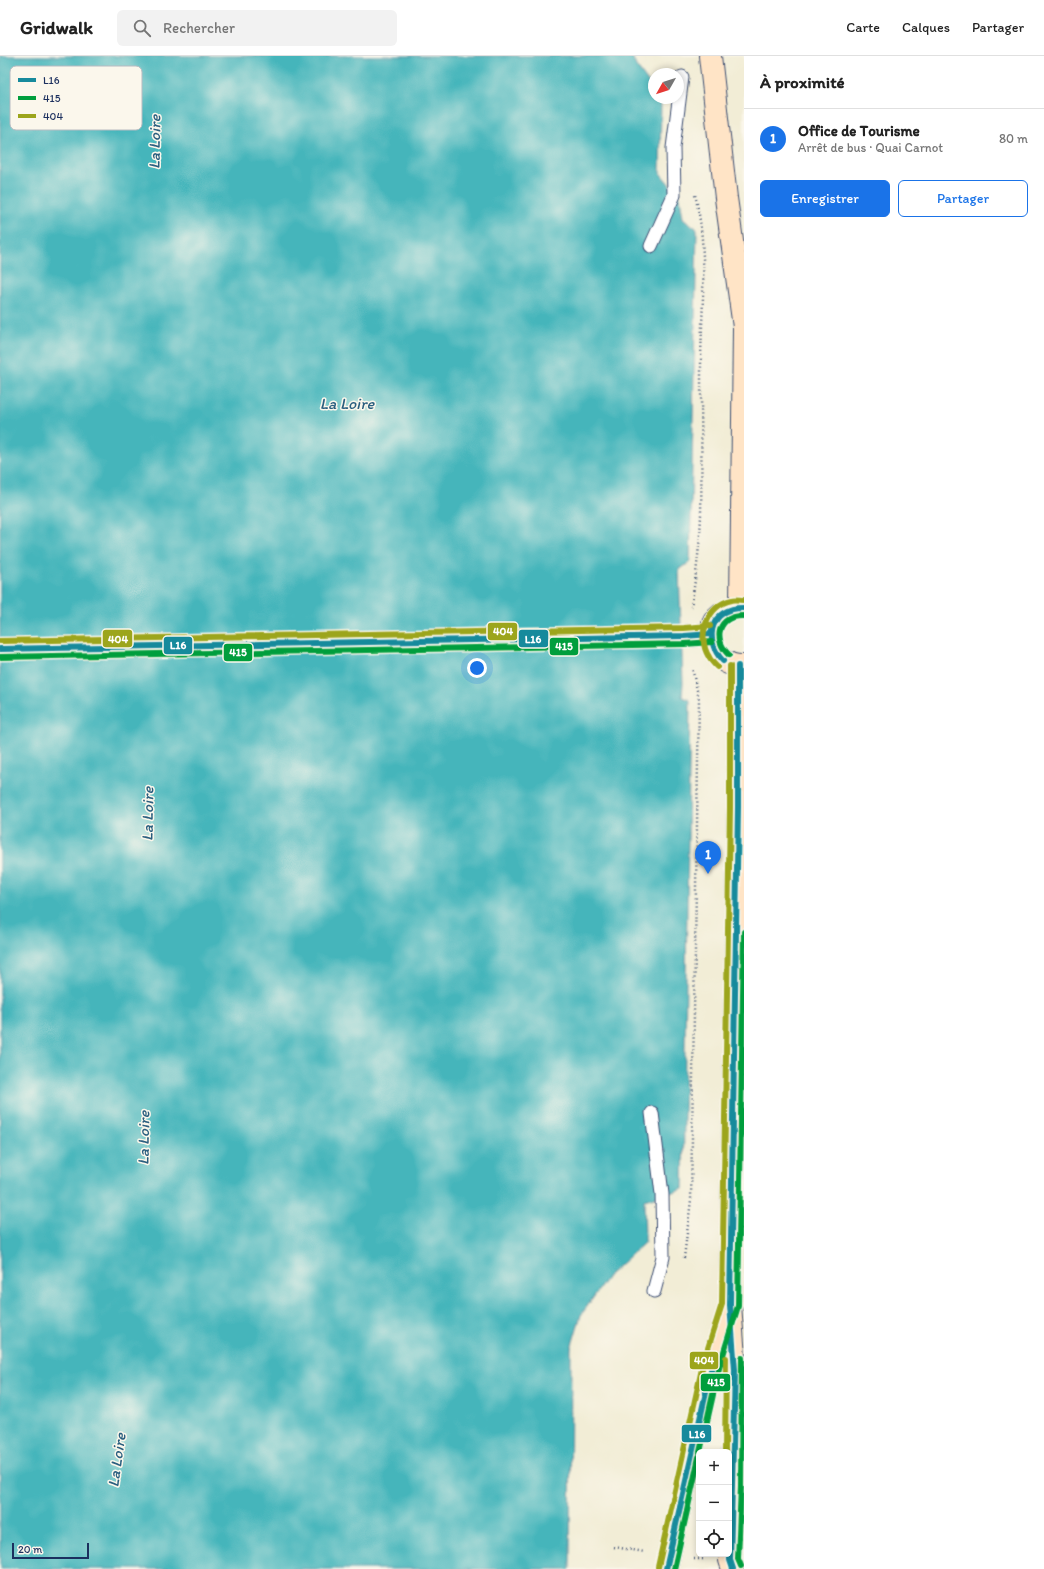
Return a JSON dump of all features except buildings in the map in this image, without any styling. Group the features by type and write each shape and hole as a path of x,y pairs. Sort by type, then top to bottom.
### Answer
{"main road":[{"path":"710,56 726,198 744,327 742,607 726,610 718,616 713,625 711,634 711,643 715,652 721,659 729,664 741,666 739,700 730,1305 735,1370 730,1560 733,1569"},
{"path":"0,648 684,636 711,634"},
{"path":"666,1569 711,1366 730,1305"}],"lane":[{"path":"651,246 674,195 673,148 678,104"},
{"path":"652,1113 662,1194 663,1257 654,1291"}],"path":[{"path":"691,607 697,569 701,514 701,366 704,291 700,216 693,190"},
{"path":"680,1262 685,1256 691,1200 699,699 692,668"},
{"path":"614,1547 648,1553"}],"water":[{"name":"La Loire","path":"0,56 632,56 636,66 648,82 648,104 661,104 660,173 680,197 683,218 697,229 690,562 679,570 683,683 682,697 690,700 683,1189 644,1200 645,1242 609,1275 581,1315 571,1348 570,1569 0,1569"}],"transit line":[{"name":"404","path":"717,667 705,649 704,631 706,623 710,615 723,603 733,600 744,600"},
{"name":"L16","path":"723,661 713,643 713,626 717,619 724,613 733,609 744,608"},
{"name":"415","path":"729,655 721,642 719,635 720,629 728,619 744,616"},
{"name":"404","path":"0,641 684,628 710,626"},
{"name":"L16","path":"0,649 684,636 711,634"},
{"name":"415","path":"0,657 684,644 712,642"},
{"name":"404","path":"658,1567 703,1364 722,1304 730,807 730,666"},
{"name":"L16","path":"733,1569 730,1560 735,1370 730,1305 738,807 738,666"},
{"name":"415","path":"701,1449 719,1368 738,1306 744,932"},
{"name":"L16","path":"666,1569 714,1357"},
{"name":"404","path":"725,1449 726,1358"},
{"name":"415","path":"741,1566 738,1559 741,1486 742,1358"},
{"name":"415","path":"674,1569 696,1470"}],"place":[{"name":"Office de Tourisme","path":"708,874"}]}
